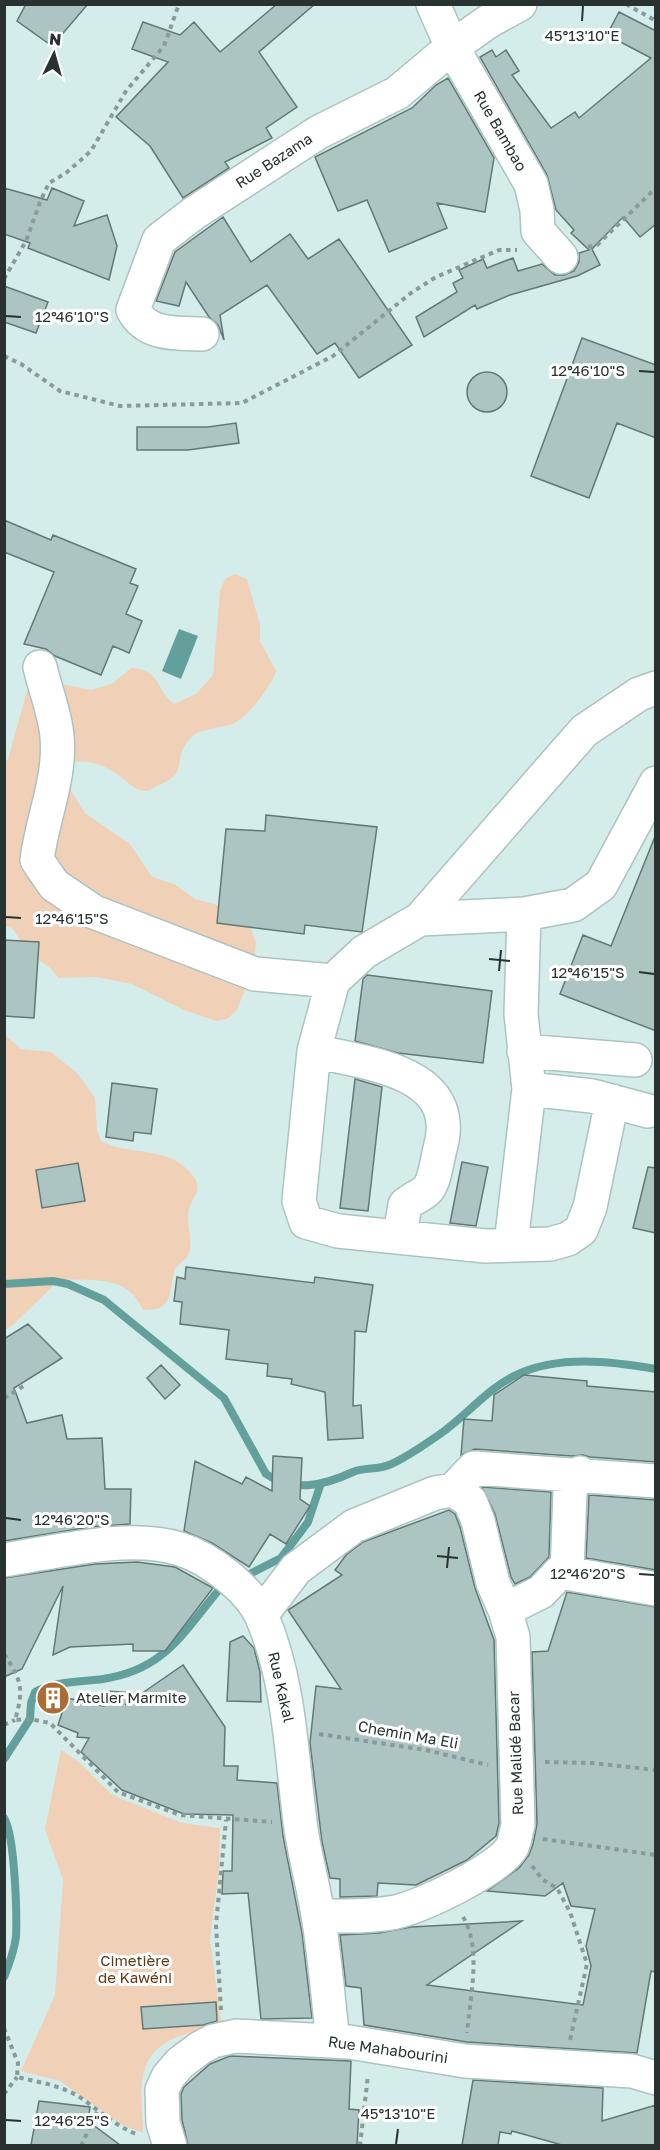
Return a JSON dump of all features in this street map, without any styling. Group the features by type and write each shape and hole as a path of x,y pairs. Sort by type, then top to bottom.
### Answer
{"street":[{"name":"Rue Bambao","path":"433,4 452,47 531,184 537,210 538,231 561,257"},
{"name":"Rue Bazama","path":"202,334 158,332 140,322 133,310 159,240 194,213 319,132 397,93 452,47 489,21 520,4"},
{"path":"40,667 57,736 54,785 40,835 37,860 54,885 94,912 255,974 333,981"},
{"path":"612,1101 590,1207 581,1230 568,1239 550,1244 486,1246 400,1235 338,1231 306,1222 298,1201 314,1051 333,981 364,952 420,919 584,731 639,694 656,688"},
{"path":"420,919 524,914 573,905 601,885 656,783"},
{"path":"511,1244 529,1089 521,1014 524,914"},
{"path":"314,1051 389,1069 418,1081 438,1100 445,1131 429,1188 405,1205 400,1235"},
{"path":"524,1051 636,1060"},
{"path":"529,1089 592,1096 648,1111"},
{"path":"4,1560 97,1546 144,1543 179,1549 245,1595 296,1569 354,1526 435,1493 453,1490 474,1467 580,1473 656,1481"},
{"path":"567,1573 570,1492 573,1481 580,1473"},
{"name":"Rue Malidé Bacar","path":"453,1490 470,1501 478,1521 493,1583 513,1637 518,1770 518,1825 514,1841"},
{"path":"505,1611 541,1592 560,1572 656,1589"},
{"name":"Rue Kakal","path":"245,1595 280,1670 291,1731 300,1823 318,1916 333,2041"},
{"path":"318,1916 377,1915 399,1911 444,1893 496,1863 514,1841"},
{"name":"Rue Mahabourini","path":"168,2137 162,2090 168,2077 180,2063 200,2048 236,2036 333,2041 372,2045 465,2061 632,2071 656,2078"}],"path":[{"path":"4,279 26,242 49,183 91,151 126,91 164,46 179,4"},
{"path":"626,4 656,21"},
{"path":"4,356 21,364 60,391 120,406 242,403 333,356 411,292 436,277 499,249 561,257 597,245 656,188"},
{"path":"4,1398 27,1384"},
{"path":"4,1654 21,1684 21,1701 15,1720"},
{"path":"4,1725 15,1720 30,1719 50,1724 118,1792 180,1815 226,1820 300,1823"},
{"name":"Chemin Ma Eli","path":"291,1731 349,1737 426,1750 518,1770"},
{"path":"518,1770 593,1763 656,1770"},
{"path":"225,2039 219,1992 216,1925 226,1820"},
{"path":"514,1841 656,1855"},
{"path":"514,1841 543,1880 557,1888 570,1912 587,1964 564,2067"},
{"path":"444,1893 470,1928 472,1949 465,2061"},
{"path":"4,2028 18,2063 16,2077 4,2094"},
{"path":"360,2145 372,2045"},
{"path":"16,2077 50,2083 142,2136 168,2137"},
{"path":"81,2145 97,2112"}],"green space":[{"path":"235,574 247,579 260,625 260,641 276,671 257,702 236,722 202,731 192,737 183,749 177,772 167,781 150,790 137,789 107,768 84,762 71,762 66,783 85,813 130,844 152,877 174,884 195,899 228,908 248,920 256,943 254,967 237,1010 227,1019 216,1021 184,1010 132,984 96,977 58,978 50,967 29,953 12,928 5,926 4,762 8,759 27,691 38,687 66,685 91,690 113,683 131,668 141,669 153,676 174,704 196,694 213,675 220,591 225,579"},
{"path":"5,1035 21,1049 51,1052 77,1073 95,1098 97,1130 101,1141 112,1146 170,1158 180,1163 195,1178 197,1190 188,1216 189,1253 176,1268 168,1299 161,1307 143,1310 128,1290 108,1282 60,1279 5,1330"},
{"name":"Cimetière de Kawéni","path":"61,1750 79,1762 112,1795 182,1823 220,1828 219,1870 210,1939 222,2028 199,2031 175,2038 155,2051 148,2060 141,2094 143,2133 120,2124 60,2081 21,2071 55,1995 63,1880 45,1829"}],"water":[{"path":"179,629 198,636 181,679 162,671"}],"building":[{"path":"26,4 88,4 52,46 17,21"},
{"path":"277,4 315,4 259,52 297,107 266,128 272,138 225,162 229,168 183,198 150,146 116,117 168,62 132,49 143,22 180,35 194,22 220,52"},
{"path":"619,12 656,31 656,224 640,237 623,217 592,249 600,265 577,276 510,295 477,309 475,305 424,337 416,317 457,292 453,283 463,278 459,270 483,259 487,268 513,258 518,271 542,264 555,275 564,275 574,271 579,262 579,253 589,250 571,233 574,230 556,210 547,175 480,57 492,50 496,57 506,50 519,71 512,75 551,128 575,112 579,118 651,58 607,35"},
{"path":"448,78 494,158 485,212 437,203 447,228 389,252 367,200 338,211 315,157 412,108 436,85"},
{"path":"4,188 47,200 52,188 84,201 74,226 107,215 117,246 109,280 28,248 30,243 4,234"},
{"path":"223,217 251,262 290,234 308,259 339,239 412,345 359,378 335,343 317,354 267,285 220,315 224,340 218,325 209,317 186,282 179,306 156,301 175,252"},
{"path":"4,286 48,302 36,333 4,322"},
{"path":"582,338 656,365 656,438 617,423 589,498 531,476"},
{"path":"487,372 495,373 501,378 506,384 506,400 501,406 495,411 487,412 479,411 473,406 468,400 467,392 468,384 473,378 479,373"},
{"path":"236,423 239,443 188,450 137,450 137,427 208,427"},
{"path":"4,520 51,540 53,535 136,569 130,583 138,586 126,614 142,621 129,653 113,646 101,675 55,656 46,649 24,644 54,572 4,552"},
{"path":"266,815 377,827 362,932 305,925 304,934 217,923 226,829 265,831"},
{"path":"656,834 656,1031 560,994 583,935 611,946"},
{"path":"4,940 39,942 34,1018 4,1016"},
{"path":"367,975 492,991 483,1063 398,1053 355,1041 363,979"},
{"path":"355,1079 382,1087 368,1211 340,1208"},
{"path":"112,1083 157,1089 151,1134 134,1132 133,1141 106,1137"},
{"path":"462,1162 488,1167 476,1226 450,1223"},
{"path":"78,1163 85,1201 42,1208 36,1170"},
{"path":"648,1167 656,1168 656,1233 633,1228"},
{"path":"186,1267 314,1283 315,1277 373,1285 366,1332 355,1331 353,1406 361,1405 363,1438 328,1440 325,1392 291,1384 292,1379 267,1376 268,1364 226,1359 229,1330 180,1324 182,1302 174,1301 177,1277 185,1279"},
{"path":"28,1324 62,1358 14,1388 27,1423 62,1415 67,1439 102,1438 105,1489 131,1489 130,1524 90,1527 4,1541 4,1339"},
{"path":"161,1365 180,1385 165,1399 147,1378"},
{"path":"524,1375 587,1381 587,1386 656,1392 656,1462 475,1449 461,1455 464,1419 492,1421 494,1395"},
{"path":"273,1456 302,1458 300,1499 310,1506 286,1544 270,1534 249,1567 212,1543 184,1531 195,1461 242,1484 246,1477 272,1491"},
{"path":"482,1487 551,1492 549,1557 530,1577 515,1584 511,1577 495,1514"},
{"path":"589,1495 656,1500 656,1570 586,1558"},
{"path":"449,1510 455,1514 460,1527 475,1588 494,1640 499,1823 496,1836 467,1860 416,1885 378,1883 377,1896 340,1897 340,1879 330,1878 322,1842 310,1743 316,1686 341,1689 288,1610 342,1575 335,1570 346,1555 363,1542"},
{"path":"137,1562 175,1567 213,1588 165,1651 133,1651 133,1644 70,1647 53,1655 63,1586 22,1669 4,1677 4,1578 95,1564"},
{"path":"567,1592 656,1607 656,1972 651,1971 637,2053 467,2042 364,2025 361,1988 346,1986 340,1935 379,1933 411,1927 522,1921 427,1985 583,2005 591,1966 586,1946 595,1909 571,1906 563,1883 545,1896 487,1891 519,1868 529,1855 533,1844 537,1824 532,1652 548,1651"},
{"path":"243,1636 254,1648 260,1672 261,1702 227,1701 230,1642"},
{"path":"183,1665 225,1727 224,1766 238,1766 237,1780 277,1783 283,1836 302,1933 312,2018 261,2019 248,1893 222,1894 223,1871 232,1871 233,1815 184,1814 122,1790 81,1752 89,1738 77,1737 78,1733 58,1725 67,1698 104,1706 106,1691 134,1693 125,1705"},
{"path":"216,2002 217,2021 203,2025 143,2029 141,2007"},
{"path":"230,2056 351,2061 349,2109 359,2110 357,2145 188,2145 182,2120 181,2094 184,2087 210,2064"},
{"path":"473,2080 603,2088 602,2121 656,2105 656,2145 562,2145 512,2131 511,2134 500,2132 498,2145 462,2145"},
{"path":"39,2101 90,2107 88,2121 120,2145 31,2145"}],"waterway":[{"path":"4,1284 53,1281 68,1284 104,1300 224,1398 266,1474 287,1484 321,1483 357,1470 384,1467 395,1462 450,1427 505,1381 532,1369 567,1362 603,1362 656,1369"},
{"path":"242,1578 281,1558 308,1522 320,1486"},
{"path":"4,1759 30,1719 31,1703 35,1692 60,1684 103,1679 142,1668 170,1648 218,1591 226,1587"},
{"path":"4,1818 11,1841 16,1894 16,1937 4,1977"}],"place":[{"name":"Atelier Marmite","path":"53,1698"}]}
